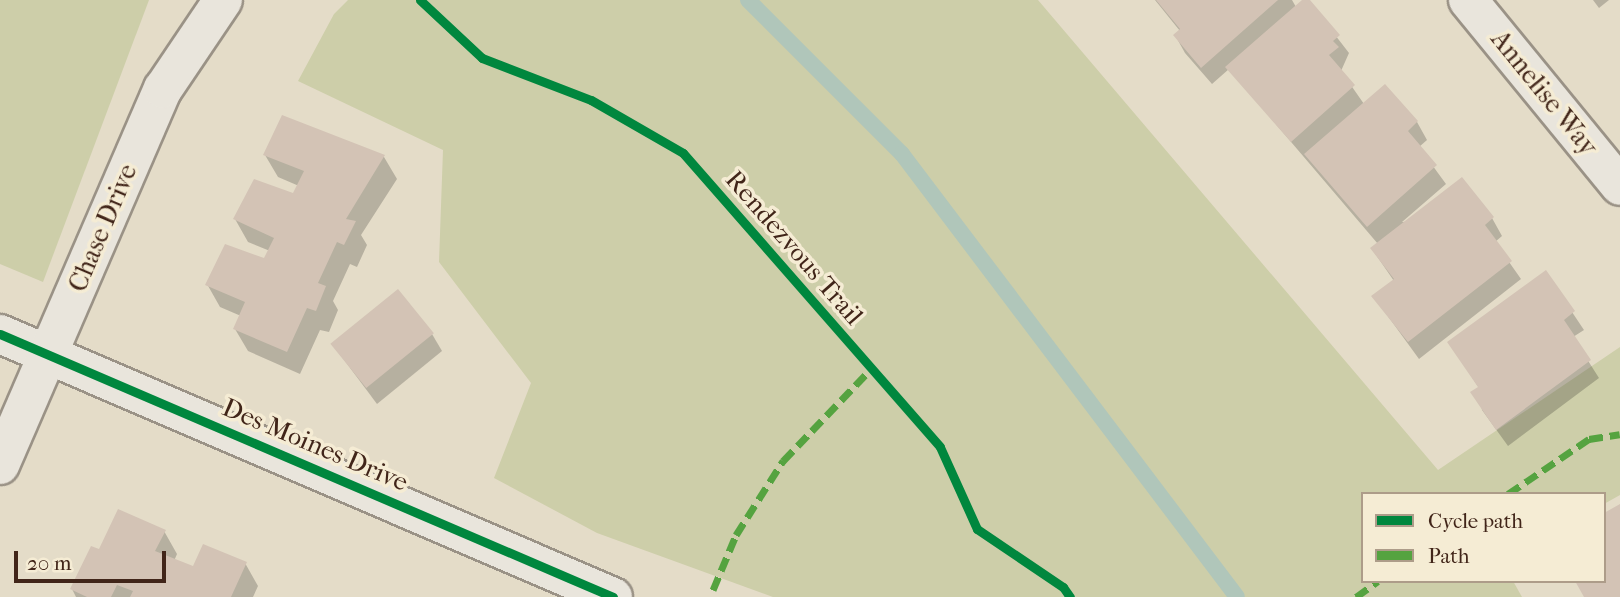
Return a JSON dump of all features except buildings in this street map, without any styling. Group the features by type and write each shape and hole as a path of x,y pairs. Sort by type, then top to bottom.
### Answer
{"street":[{"name":"Chase Drive","path":"0,465 163,89 223,0"},
{"name":"Annelise Way","path":"1468,0 1620,186"},
{"name":"Des Moines Drive","path":"0,334 613,597"}],"green space":[{"path":"0,0 149,0 43,282 0,264"},
{"path":"348,0 1038,0 1438,470 1620,347 1620,495 1606,503 1606,492 1361,492 1361,583 1514,583 1522,597 773,597 597,533 494,478 531,383 439,262 443,150 298,81 334,14"}],"waterway":[{"path":"748,0 902,154 1237,597"}],"marked path":[{"path":"713,590 736,535 783,461 872,368"},
{"path":"1511,492 1589,439 1620,434"},
{"path":"1356,597 1375,583"}],"cycle path":[{"name":"Rendezvous Trail","path":"420,0 482,58 591,100 683,153 940,447 977,529 1063,587 1070,597"},
{"path":"0,334 613,597"}]}
